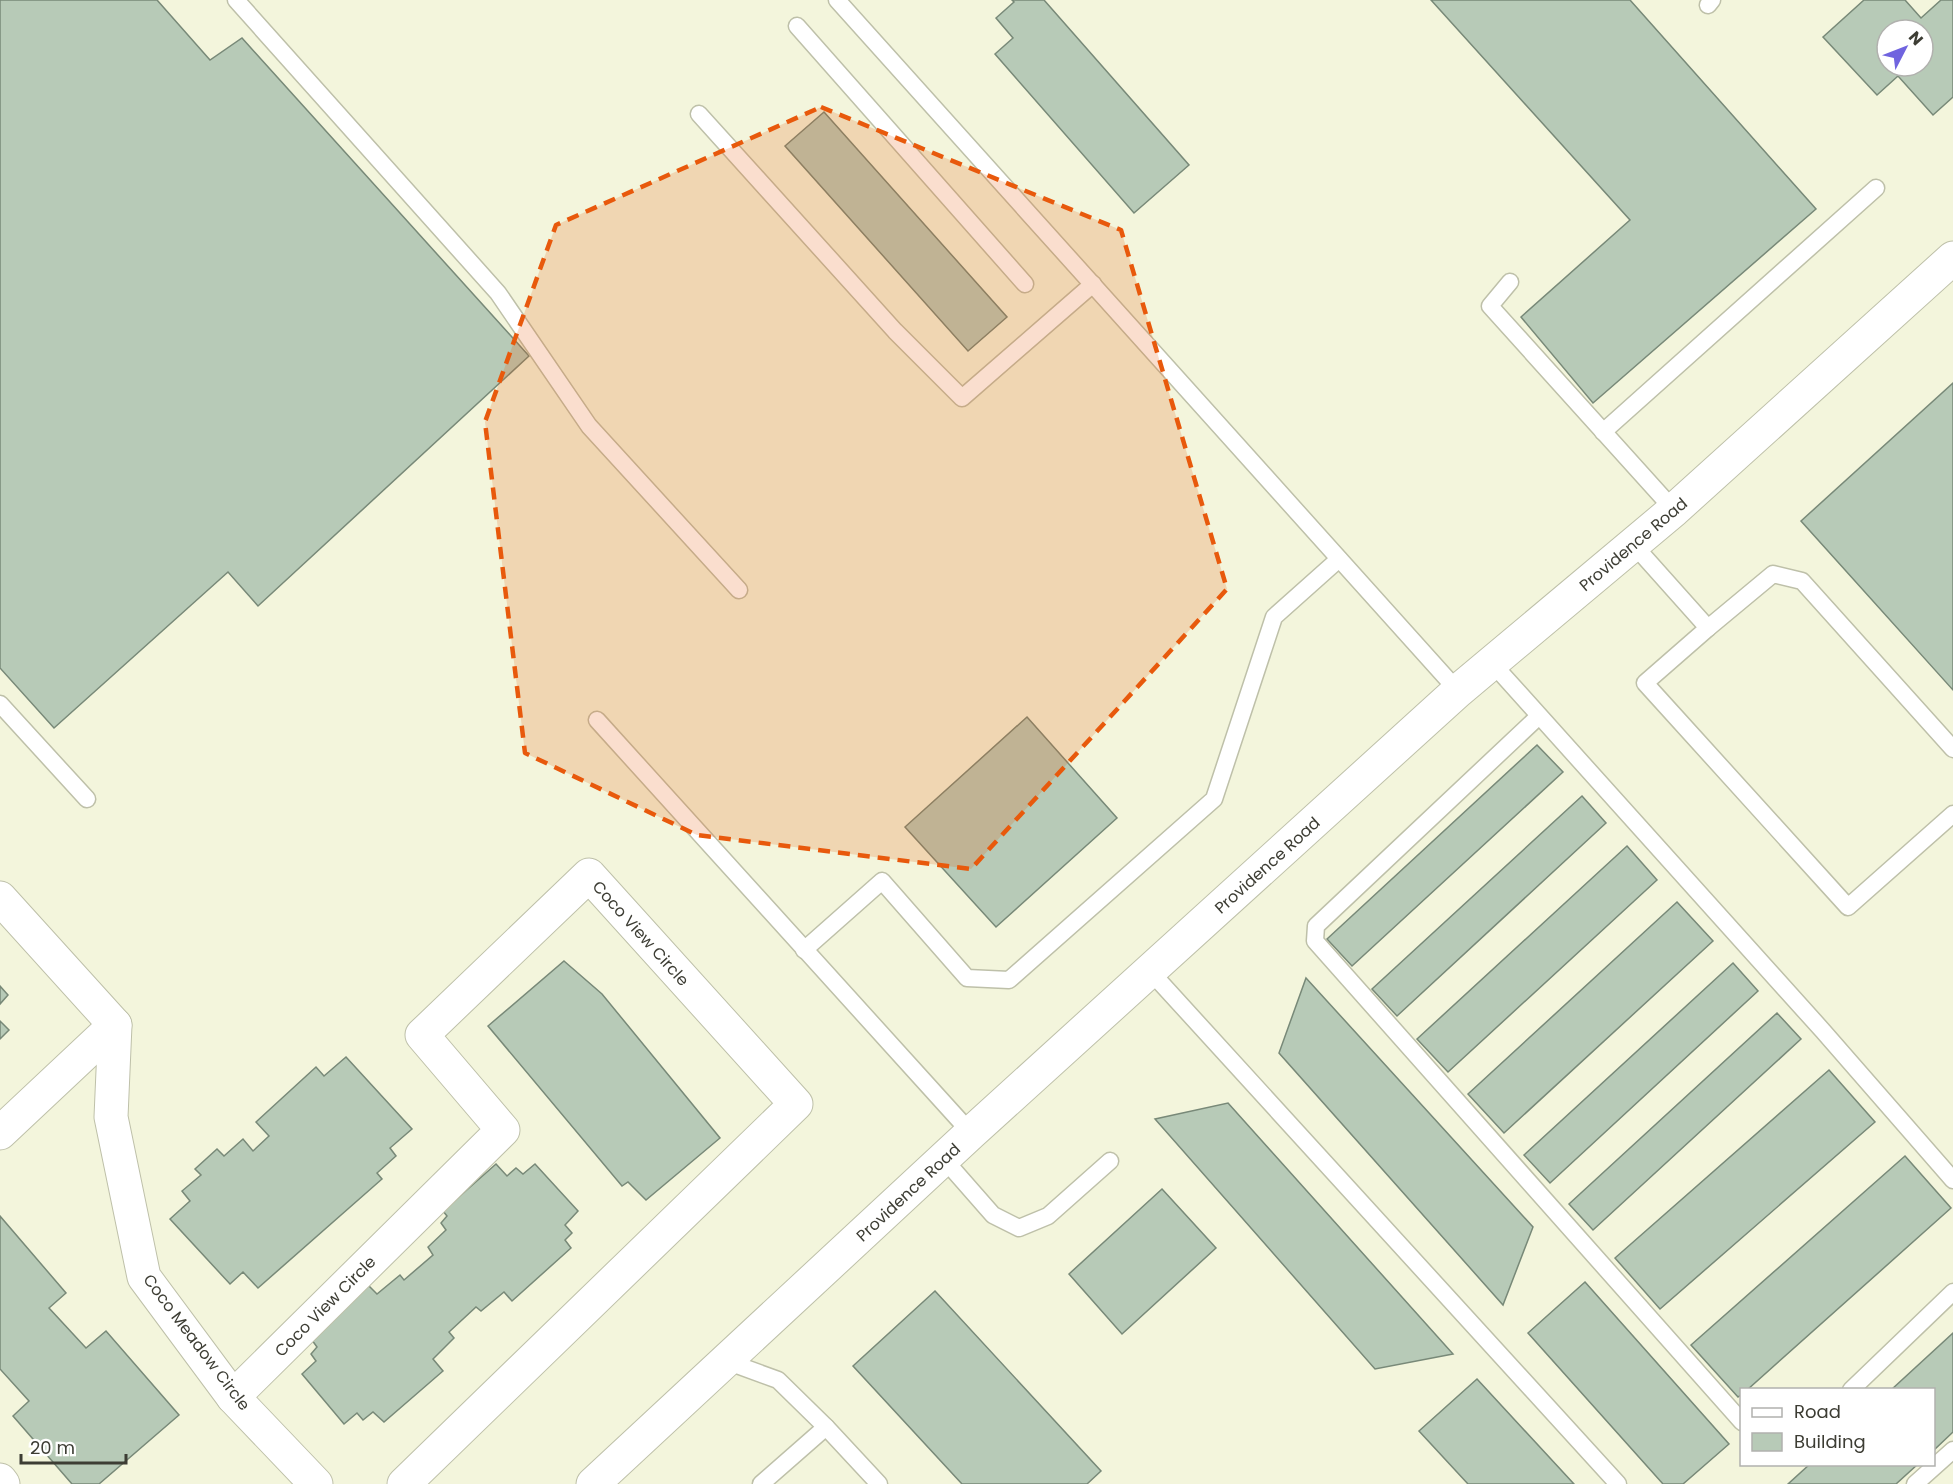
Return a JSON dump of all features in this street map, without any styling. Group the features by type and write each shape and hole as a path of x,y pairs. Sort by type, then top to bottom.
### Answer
{"street":[{"name":"Providence Road","path":"593,1484 943,1158 1458,692 1674,510 1953,258"},
{"name":"Coco View Circle","path":"234,1396 503,1130 422,1035 589,875 796,1104 404,1484"},
{"path":"0,898 115,1025 0,1133"},
{"name":"Coco Meadow Circle","path":"115,1025 111,1117 144,1277 234,1396 316,1484"},
{"path":"0,1480 3,1484"}],"lane":[{"path":"236,0 498,293 589,426 739,590"},
{"path":"837,0 1458,692"},
{"path":"797,26 1025,284"},
{"path":"699,114 896,331 962,398 1093,284"},
{"path":"1604,432 1876,188"},
{"path":"1510,282 1490,306 1674,510"},
{"path":"1633,544 1708,628"},
{"path":"804,950 882,881 967,978 1009,980 1214,799 1274,617 1339,559"},
{"path":"1953,749 1802,581 1773,574 1645,682 1848,908 1953,814"},
{"path":"1492,663 1815,1022 1953,1180"},
{"path":"0,704 87,799"},
{"path":"1539,716 1316,926 1315,941 1740,1420"},
{"path":"597,720 971,1133"},
{"path":"1150,971 1618,1484"},
{"path":"943,1158 993,1215 1019,1228 1048,1216 1110,1161"},
{"path":"1852,1388 1953,1292"},
{"path":"726,1361 778,1380 879,1484"},
{"path":"761,1484 826,1427"},
{"path":"1915,1484 1953,1450"}],"highlighted area":[{"path":"821,107 1121,230 1227,589 971,869 697,835 525,753 485,422 556,225"}],"building":[{"path":"0,0 157,0 210,60 242,38 529,356 258,606 228,572 54,728 0,668"},
{"path":"1012,0 1044,0 1189,165 1134,213 995,54 1013,38 996,18 1014,2"},
{"path":"1431,0 1630,0 1816,209 1593,403 1521,317 1630,220"},
{"path":"1864,0 1905,0 1921,18 1875,18 1875,78 1896,78 1877,95 1823,37"},
{"path":"1941,0 1953,0 1953,97 1933,115 1900,78 1935,78 1935,18 1921,18"},
{"path":"824,112 1007,317 968,351 785,146"},
{"path":"1953,383 1953,690 1801,521"},
{"path":"1027,717 1117,818 996,927 905,827"},
{"path":"1537,745 1563,772 1352,966 1327,939"},
{"path":"1582,796 1606,823 1397,1016 1372,989"},
{"path":"1627,846 1657,880 1448,1072 1417,1039"},
{"path":"1677,902 1713,941 1504,1133 1468,1094"},
{"path":"564,961 602,994 720,1138 646,1200 628,1182 622,1186 488,1026"},
{"path":"1733,963 1758,991 1550,1183 1524,1155"},
{"path":"1306,978 1533,1227 1503,1305 1279,1053"},
{"path":"0,986 8,995 0,1004"},
{"path":"1777,1013 1801,1039 1593,1230 1569,1204"},
{"path":"0,1021 9,1030 0,1039"},
{"path":"346,1057 412,1129 390,1148 396,1156 377,1173 382,1179 258,1288 243,1272 230,1284 170,1219 190,1201 182,1191 201,1175 195,1169 217,1149 224,1156 243,1139 253,1151 269,1136 256,1122 316,1067 324,1076"},
{"path":"1829,1070 1875,1122 1660,1309 1615,1258"},
{"path":"1228,1103 1453,1354 1375,1369 1155,1119"},
{"path":"1905,1156 1951,1208 1749,1388 1740,1388 1738,1397 1691,1345"},
{"path":"496,1164 507,1176 516,1168 523,1174 535,1164 578,1211 565,1225 572,1233 565,1240 571,1248 512,1301 504,1292 481,1311 476,1307 449,1332 454,1338 433,1359 443,1371 384,1422 373,1412 363,1420 357,1413 344,1424 302,1374 316,1361 311,1354 317,1347 309,1336 366,1283 377,1294 400,1275 404,1280 433,1255 428,1247 446,1230 441,1223 447,1216 443,1211"},
{"path":"1162,1189 1216,1248 1122,1334 1069,1274"},
{"path":"0,1216 66,1293 49,1308 86,1348 106,1331 179,1415 99,1484 72,1484 13,1416 29,1401 0,1369"},
{"path":"1585,1282 1729,1444 1683,1484 1663,1484 1528,1333"},
{"path":"935,1291 1101,1471 1087,1484 962,1484 853,1366"},
{"path":"1953,1333 1953,1432 1935,1449 1935,1388 1893,1388"},
{"path":"1477,1379 1574,1484 1468,1484 1419,1431"},
{"path":"1808,1466 1916,1466 1896,1484 1788,1484"}]}
